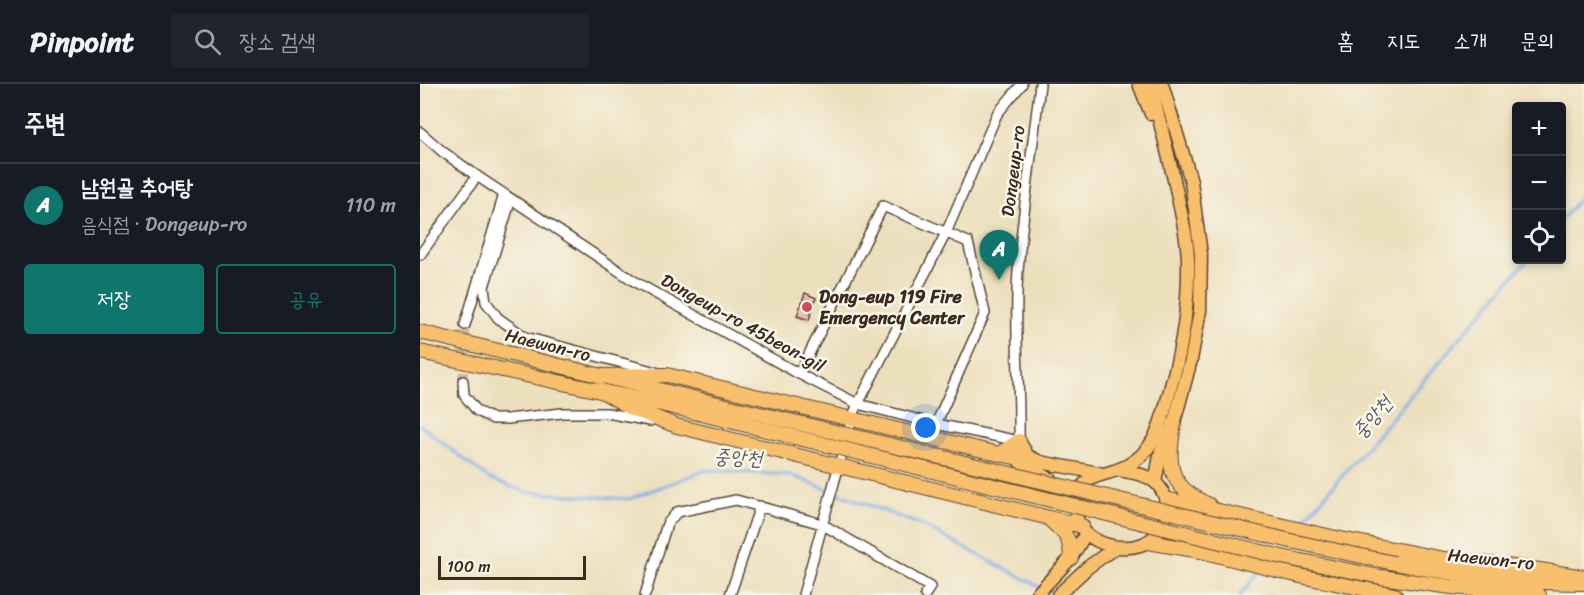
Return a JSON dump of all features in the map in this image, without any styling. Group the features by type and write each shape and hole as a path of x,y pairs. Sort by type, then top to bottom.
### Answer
{"highway":[{"name":"Haewon-ro","path":"420,332 599,376 667,399 1282,557 1381,577 1451,587 1539,595"},
{"name":"Haewon-ro","path":"420,352 600,390 667,399 1394,563 1503,580 1584,583"},
{"path":"599,376 667,375 1017,459 1040,462"},
{"path":"600,390 633,409 677,426 837,471 1050,519 1084,529"},
{"path":"1174,423 1170,453 1171,470 1181,487 1198,500 1230,514"},
{"path":"999,454 1019,441"},
{"path":"1166,499 1336,538 1444,559 1533,568 1584,577"},
{"path":"1050,519 1070,542 1071,558"},
{"path":"1148,542 1201,551 1300,576 1395,595"}],"main road":[{"path":"1139,84 1170,161"},
{"path":"1118,470 1144,476 1155,482 1166,499 1167,519 1158,533 1148,542 1128,547 1105,545 1084,529 1076,516 1077,495 1089,478 1100,473 1118,470 1142,456 1153,440 1179,356 1189,268 1184,224 1150,84"},
{"path":"1155,482 1161,451 1174,423 1191,360 1200,311 1201,254 1191,181 1162,84"},
{"path":"1171,84 1175,124"},
{"path":"1019,441 1017,459 1021,464 1067,487 1077,495"},
{"path":"1019,441 1028,456 1040,462 1100,473"},
{"path":"1035,595 1071,558 1084,529"},
{"path":"1058,595 1088,567 1116,547"}],"street":[{"path":"803,595 852,418 858,404 946,233 997,114 1022,84"},
{"name":"Dongeup-ro","path":"1019,441 1020,395 1016,331 1018,271 1040,84"},
{"name":"Dongeup-ro 45beon-gil","path":"420,132 477,176 637,283 799,374 858,404 936,424 1019,441"},
{"path":"420,255 477,176"},
{"path":"465,325 508,197"},
{"path":"508,197 484,286 486,302 498,318 525,337 667,375"},
{"path":"799,374 883,206 968,242 985,313 936,424"},
{"path":"463,381 464,395 477,411 493,419 607,412 677,426"},
{"path":"645,595 667,524 677,512 736,500 823,521 930,587 925,595"},
{"path":"730,595 760,506"}],"building":[{"name":"Dong-eup 119 Fire Emergency Center","path":"805,293 816,298 809,320 797,316"}],"waterway":[{"name":"중앙천","path":"1566,214 1584,193"},
{"name":"중앙천","path":"1300,525 1524,264"},
{"name":"중앙천","path":"420,425 488,478 526,492 629,499 706,470 790,475 921,525 1040,587"},
{"name":"중앙천","path":"1240,595 1260,571"}],"tunnel":[{"path":"463,381 465,325"}],"place":[{"name":"남원골 추어탕","path":"999,280"},
{"name":"Dong-eup 119 Fire Emergency Center","path":"807,307"}]}
